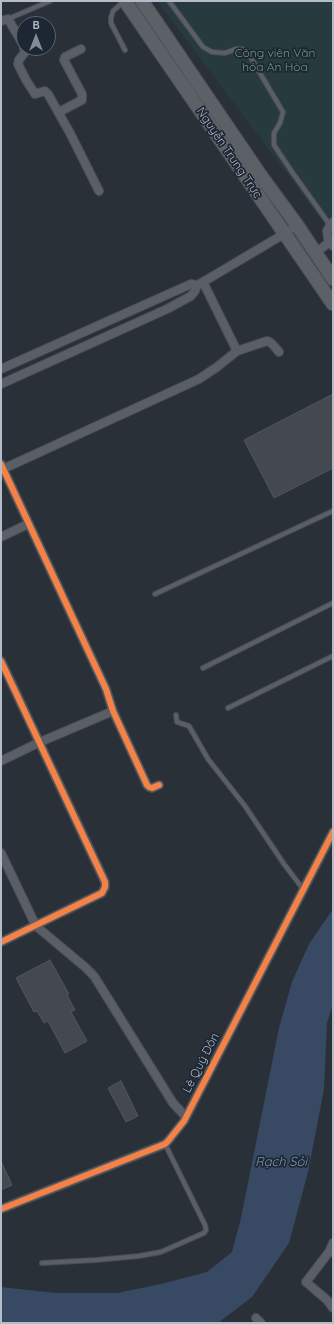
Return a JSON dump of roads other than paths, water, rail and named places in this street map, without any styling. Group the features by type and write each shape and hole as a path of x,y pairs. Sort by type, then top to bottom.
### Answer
{"main road":[{"name":"Nguyễn Trung Trực","path":"125,1 333,304"},
{"name":"Nguyễn Trung Trực","path":"142,1 261,176 297,224 333,279"},
{"path":"250,183 261,176"},
{"path":"303,260 315,253"}],"street":[{"path":"5,20 16,36"},
{"path":"59,112 82,100 82,94 64,60 65,57 81,48"},
{"path":"22,56 18,64 26,80 35,94 45,91 48,94 59,112 99,191"},
{"path":"315,253 331,244 328,239 327,232 332,223"},
{"path":"1,369 191,284 200,283 284,234 297,224"},
{"path":"200,283 237,351"},
{"path":"1,384 167,309 191,296 200,283"},
{"path":"159,785 152,788 147,785 113,711 106,689 2,466 199,379 237,351 267,342 274,346 279,352"},
{"path":"1,537 28,524"},
{"path":"1,661 105,882 105,887 102,893 1,942"},
{"path":"1,761 40,742 113,711"},
{"name":"Lê Quý Đôn","path":"165,1144 186,1117 333,832"},
{"path":"1,853 36,926 94,976 173,1103 186,1117"},
{"path":"1,1209 165,1144"},
{"path":"333,1243 329,1252 306,1282 327,1300 333,1308"}],"lane":[{"path":"5,20 50,1"},
{"path":"125,1 113,11 111,23 125,50"},
{"path":"169,1 203,47 212,52 225,52 242,49 248,54 283,112 280,123 274,133 274,144 292,172 332,223"},
{"path":"155,594 333,511"},
{"path":"204,668 333,603"},
{"path":"228,708 333,656"},
{"path":"176,715 177,722 189,726 208,759 245,806 284,864 304,889"},
{"path":"42,1263 96,1260 139,1256 161,1252 204,1233 206,1230 205,1225 165,1144"}],"water":[{"name":"Rạch Sỏi","path":"333,909 333,1004 327,1023 324,1089 308,1172 289,1243 252,1297 218,1323 1,1323 1,1287 56,1293 117,1293 161,1284 207,1272 232,1252 241,1218 279,1028 292,982 309,944"}],"park label":[{"name":"Công viên Văn hóa An Hòa","path":"275,60"}]}
